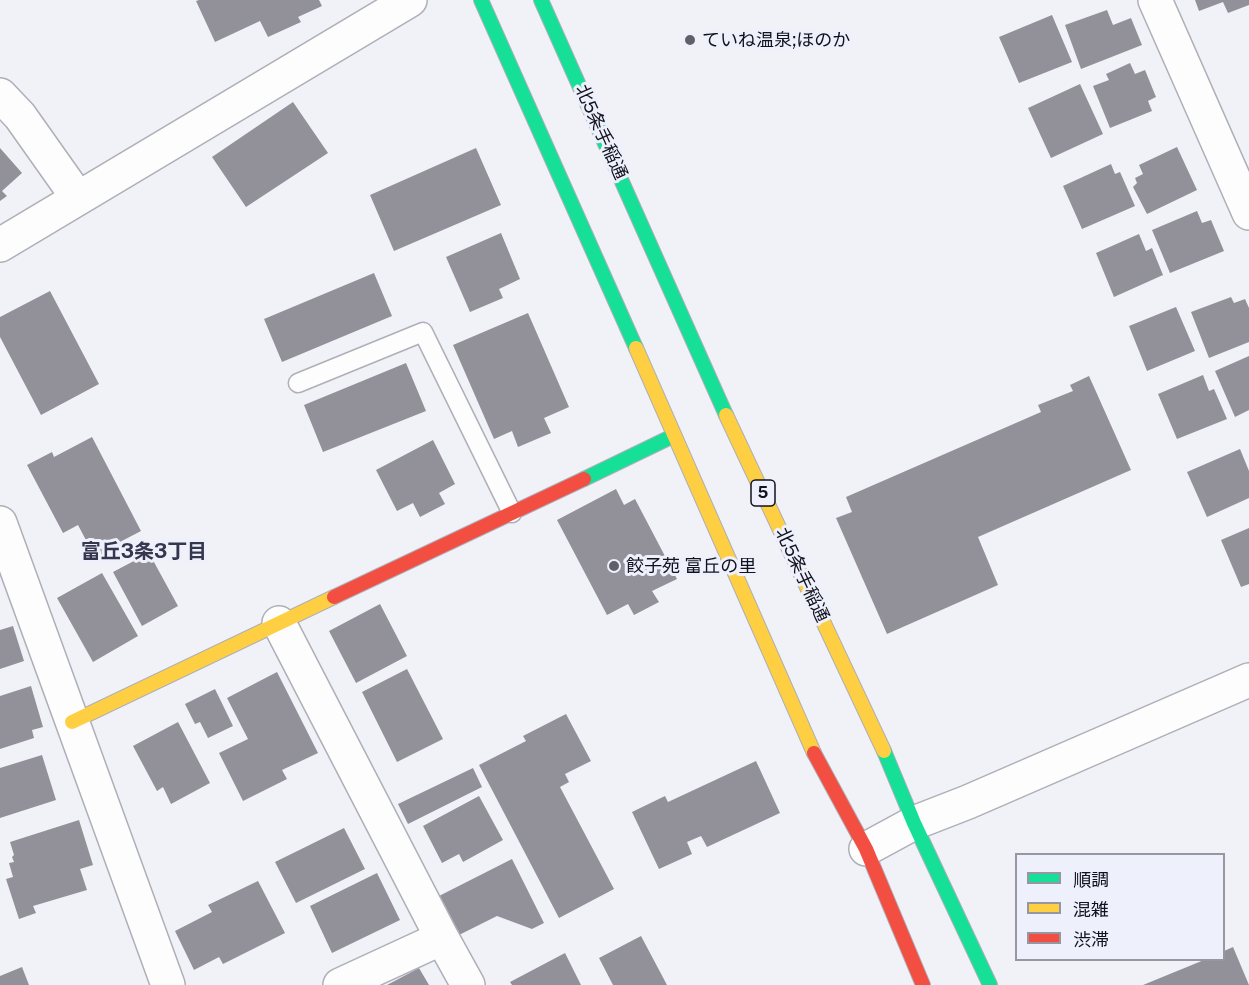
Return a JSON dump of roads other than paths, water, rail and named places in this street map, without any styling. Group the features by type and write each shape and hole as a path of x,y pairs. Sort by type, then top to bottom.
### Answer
{"main road":[{"path":"481,0 819,764 866,849 923,985"},
{"name":"北5条手稲通","path":"541,0 722,406 878,736 914,823 990,985"},
{"path":"72,722 673,436"}],"street":[{"path":"0,245 410,0"},
{"path":"1155,0 1249,213"},
{"path":"0,95 20,116 78,198"},
{"path":"0,523 168,985"},
{"path":"279,623 468,985"},
{"path":"866,849 914,823 968,802 1249,680"},
{"path":"340,985 442,938"}],"lane":[{"path":"298,383 423,332 512,513"}],"place":[{"name":"ていね温泉;ほのか","path":"690,40"},
{"name":"餃子苑 富丘の里","path":"614,566"}],"district":[{"name":"富丘3条3丁目","path":"144,552"}]}
